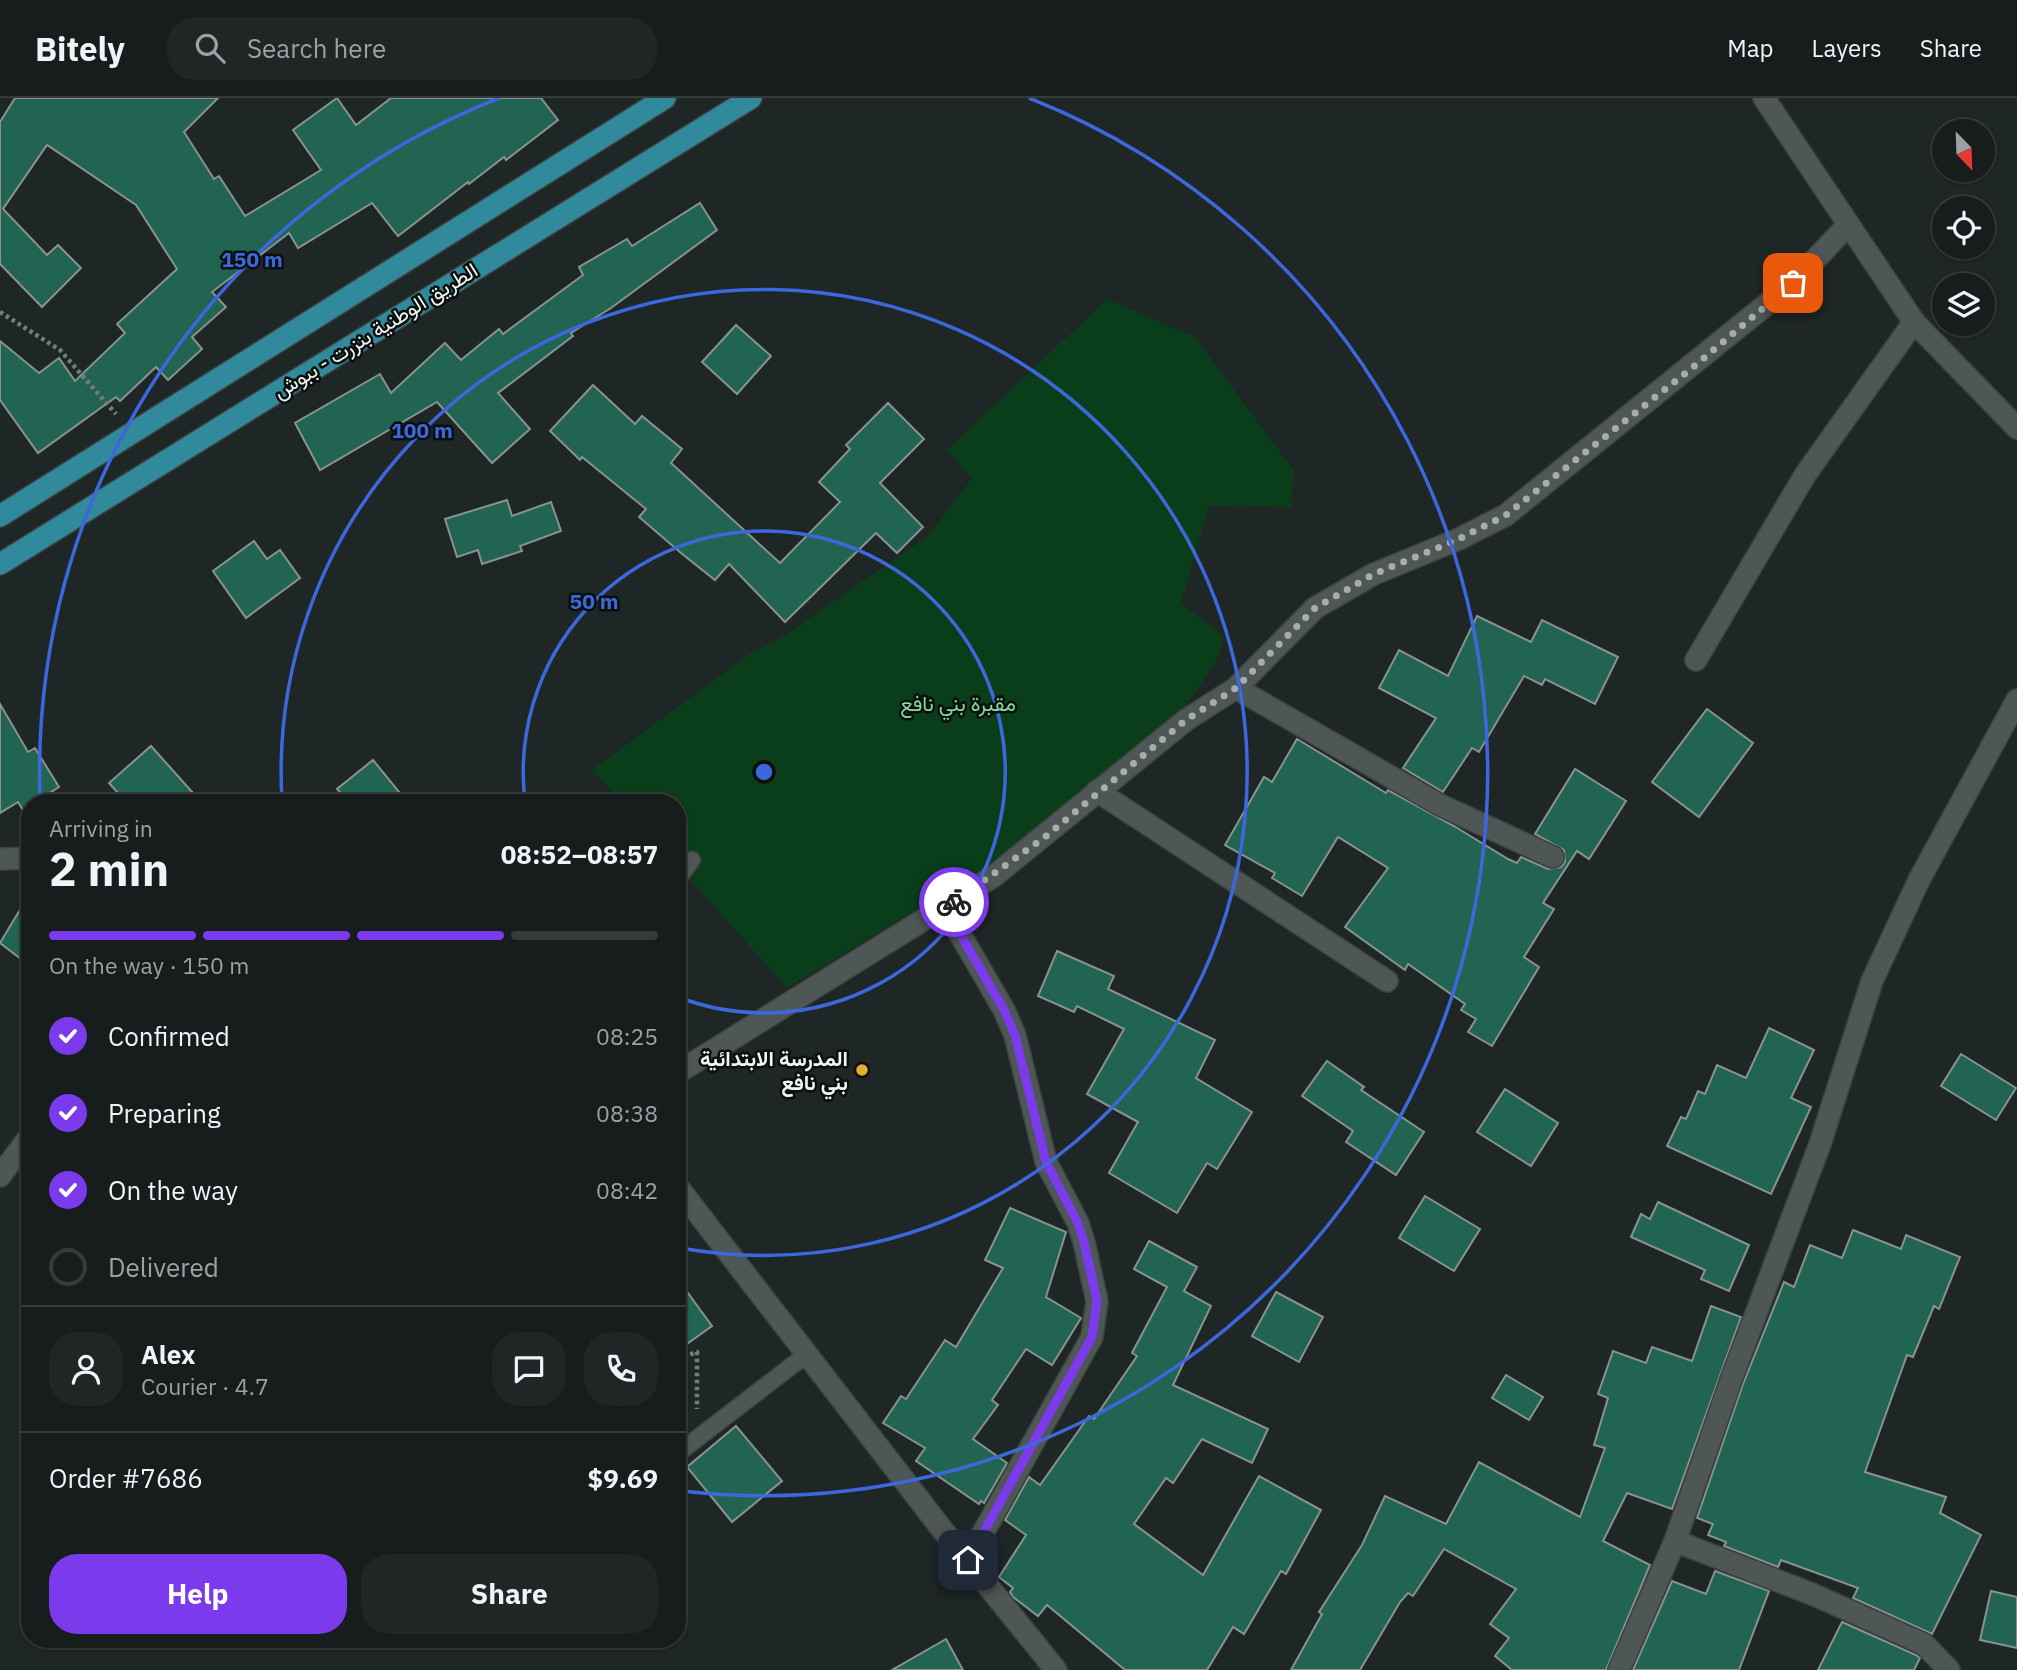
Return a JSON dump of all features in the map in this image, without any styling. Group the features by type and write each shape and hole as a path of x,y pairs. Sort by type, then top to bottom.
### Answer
{"main road":[{"name":"الطريق الوطنية بنزرت - ببوش","path":"0,516 665,98"},
{"name":"الطريق الوطنية بنزرت - ببوش","path":"0,564 751,98"}],"street":[{"path":"1764,98 1847,226 1914,322 2017,428"},
{"path":"686,1067 945,908 1045,837 1097,791 1186,720 1236,688 1315,608 1343,590 1506,515 1793,283 1847,226"},
{"path":"1696,660 1805,475 1914,322"},
{"path":"1236,688 1430,800 1553,856"},
{"path":"1619,1670 1675,1541 1731,1380 1821,1144 1872,981 1919,880 2017,700"},
{"path":"1097,791 1387,981"},
{"path":"0,859 21,858"},
{"path":"945,908 1010,1022 1046,1162 1078,1223 1097,1301 1092,1337 968,1560"},
{"path":"0,1176 21,1148"},
{"path":"686,1198 1056,1670"},
{"path":"1675,1541 1812,1594 1924,1644 1949,1670"}],"lane":[{"path":"686,868 692,860"},
{"path":"686,1447 807,1354"}],"path":[{"path":"0,312 61,350 133,433"},
{"path":"686,1355 694,1351 698,1355 697,1438"}],"green space":[{"name":"مقبرة بني نافع","path":"1107,299 1195,337 1294,471 1291,507 1209,506 1181,603 1223,636 1219,656 1180,716 1053,826 787,988 686,875 686,794 614,794 592,770 751,653 781,638 928,536 972,478 947,450"}],"building":[{"path":"15,98 218,98 184,132 214,179 219,176 245,216 321,170 293,130 337,98 356,125 391,98 541,98 558,120 506,160 504,157 469,184 468,182 398,236 372,203 298,248 289,233 212,292 226,307 192,337 202,349 168,380 156,367 120,401 116,397 38,453 0,400 0,341 39,373 59,358 75,381 125,333 117,324 177,269 136,205 47,145 3,209 47,255 58,245 81,268 42,307 0,264 0,122"},
{"path":"700,203 717,230 611,308 571,333 573,336 498,393 530,429 492,463 437,402 320,470 295,423 380,374 391,393 445,343 461,360 499,329 503,334 583,275 579,267 627,239 632,246"},
{"path":"736,325 771,356 737,394 702,362"},
{"path":"593,385 635,424 642,416 682,449 671,463 780,563 840,502 819,482 850,449 846,445 888,403 924,439 880,483 923,527 897,553 876,533 785,622 729,564 715,580 681,553 639,517 646,509 582,457 580,460 550,431"},
{"path":"507,500 512,516 551,502 561,531 520,546 522,551 482,564 478,550 457,557 445,519"},
{"path":"254,541 267,559 280,550 300,578 246,618 213,571"},
{"path":"1477,616 1531,642 1542,620 1618,657 1595,704 1545,679 1542,685 1524,676 1479,752 1472,748 1443,792 1403,768 1436,718 1379,688 1399,650 1448,676"},
{"path":"0,704 28,752 35,748 59,787 48,794 21,794 21,807 18,802 0,813"},
{"path":"1707,709 1753,743 1699,817 1652,782"},
{"path":"1297,739 1386,793 1388,790 1508,859 1517,863 1521,857 1548,869 1561,867 1565,862 1564,850 1535,834 1575,769 1626,801 1589,859 1577,851 1543,903 1554,909 1524,957 1539,967 1492,1046 1468,1032 1476,1019 1461,1010 1465,1004 1408,964 1405,970 1345,927 1388,868 1338,837 1302,896 1272,878 1275,873 1225,845 1264,777 1272,782"},
{"path":"151,746 194,794 119,794 109,783"},
{"path":"373,760 401,794 341,794 337,789"},
{"path":"21,908 21,959 0,943"},
{"path":"1057,951 1114,976 1108,989 1215,1040 1196,1078 1252,1112 1217,1169 1207,1163 1177,1213 1109,1173 1138,1122 1087,1094 1124,1029 1077,1006 1074,1012 1038,996"},
{"path":"1769,1028 1814,1050 1791,1098 1811,1107 1771,1194 1667,1146 1681,1117 1686,1119 1698,1091 1705,1094 1717,1065 1746,1078"},
{"path":"1961,1054 2016,1088 1996,1120 1941,1086"},
{"path":"1327,1061 1364,1087 1361,1090 1424,1132 1396,1175 1346,1142 1353,1131 1302,1096"},
{"path":"1505,1089 1558,1123 1531,1166 1477,1132"},
{"path":"1425,1196 1480,1229 1454,1271 1399,1238"},
{"path":"1658,1202 1749,1245 1729,1291 1701,1279 1705,1270 1631,1237 1641,1214 1650,1219"},
{"path":"1010,1208 1066,1232 1046,1297 1081,1318 1052,1365 1026,1349 992,1400 998,1405 973,1439 1007,1463 984,1503 981,1501 979,1504 916,1461 925,1448 883,1423 901,1396 906,1399 945,1340 956,1347 1003,1268 985,1260"},
{"path":"1853,1230 1901,1249 1906,1235 1960,1257 1939,1309 1934,1306 1913,1357 1907,1355 1865,1472 1946,1497 1940,1513 1981,1535 1932,1634 1853,1598 1858,1588 1781,1560 1778,1567 1724,1546 1726,1542 1708,1535 1713,1524 1697,1518 1743,1384 1784,1282 1794,1287 1810,1245 1842,1258"},
{"path":"1149,1241 1197,1267 1184,1291 1211,1306 1173,1385 1268,1429 1252,1463 1202,1439 1173,1483 1166,1478 1134,1524 1203,1575 1259,1476 1321,1510 1286,1574 1281,1571 1244,1634 1233,1627 1207,1670 1125,1670 1047,1605 1038,1616 1013,1597 1010,1592 1013,1588 999,1577 1026,1535 1005,1520 1029,1477 1040,1485 1089,1416 1094,1419 1137,1356 1132,1353 1167,1287 1134,1269"},
{"path":"686,1290 712,1326 686,1345"},
{"path":"1276,1292 1323,1317 1299,1362 1252,1336"},
{"path":"1711,1306 1741,1317 1672,1509 1627,1493 1603,1541 1650,1565 1606,1670 1512,1670 1495,1656 1509,1638 1490,1624 1516,1589 1444,1549 1413,1596 1408,1593 1400,1602 1360,1670 1291,1670 1322,1614 1319,1612 1362,1545 1385,1496 1446,1524 1479,1462 1580,1517 1605,1448 1594,1445 1608,1398 1598,1394 1613,1351 1646,1363 1652,1347 1692,1361"},
{"path":"1506,1375 1543,1397 1529,1420 1492,1398"},
{"path":"736,1426 782,1481 732,1522 687,1467"},
{"path":"1715,1571 1769,1591 1739,1670 1633,1670 1672,1581 1706,1594"},
{"path":"1991,1591 2017,1597 2017,1648 1980,1640"},
{"path":"1842,1622 1916,1655 1920,1658 1914,1670 1818,1670"},
{"path":"946,1639 963,1670 892,1670"}],"way so far":[{"path":"954,902 1045,837 1097,791 1186,720 1236,688 1315,608 1374,574 1459,539 1506,515 1692,368 1793,283"}],"place":[{"name":"المدرسة الابتدائية بني نافع","path":"862,1070"}],"route":[{"path":"954,902 945,908 1010,1022 1046,1162 1078,1223 1097,1301 1097,1319 1084,1354 968,1560"}]}
